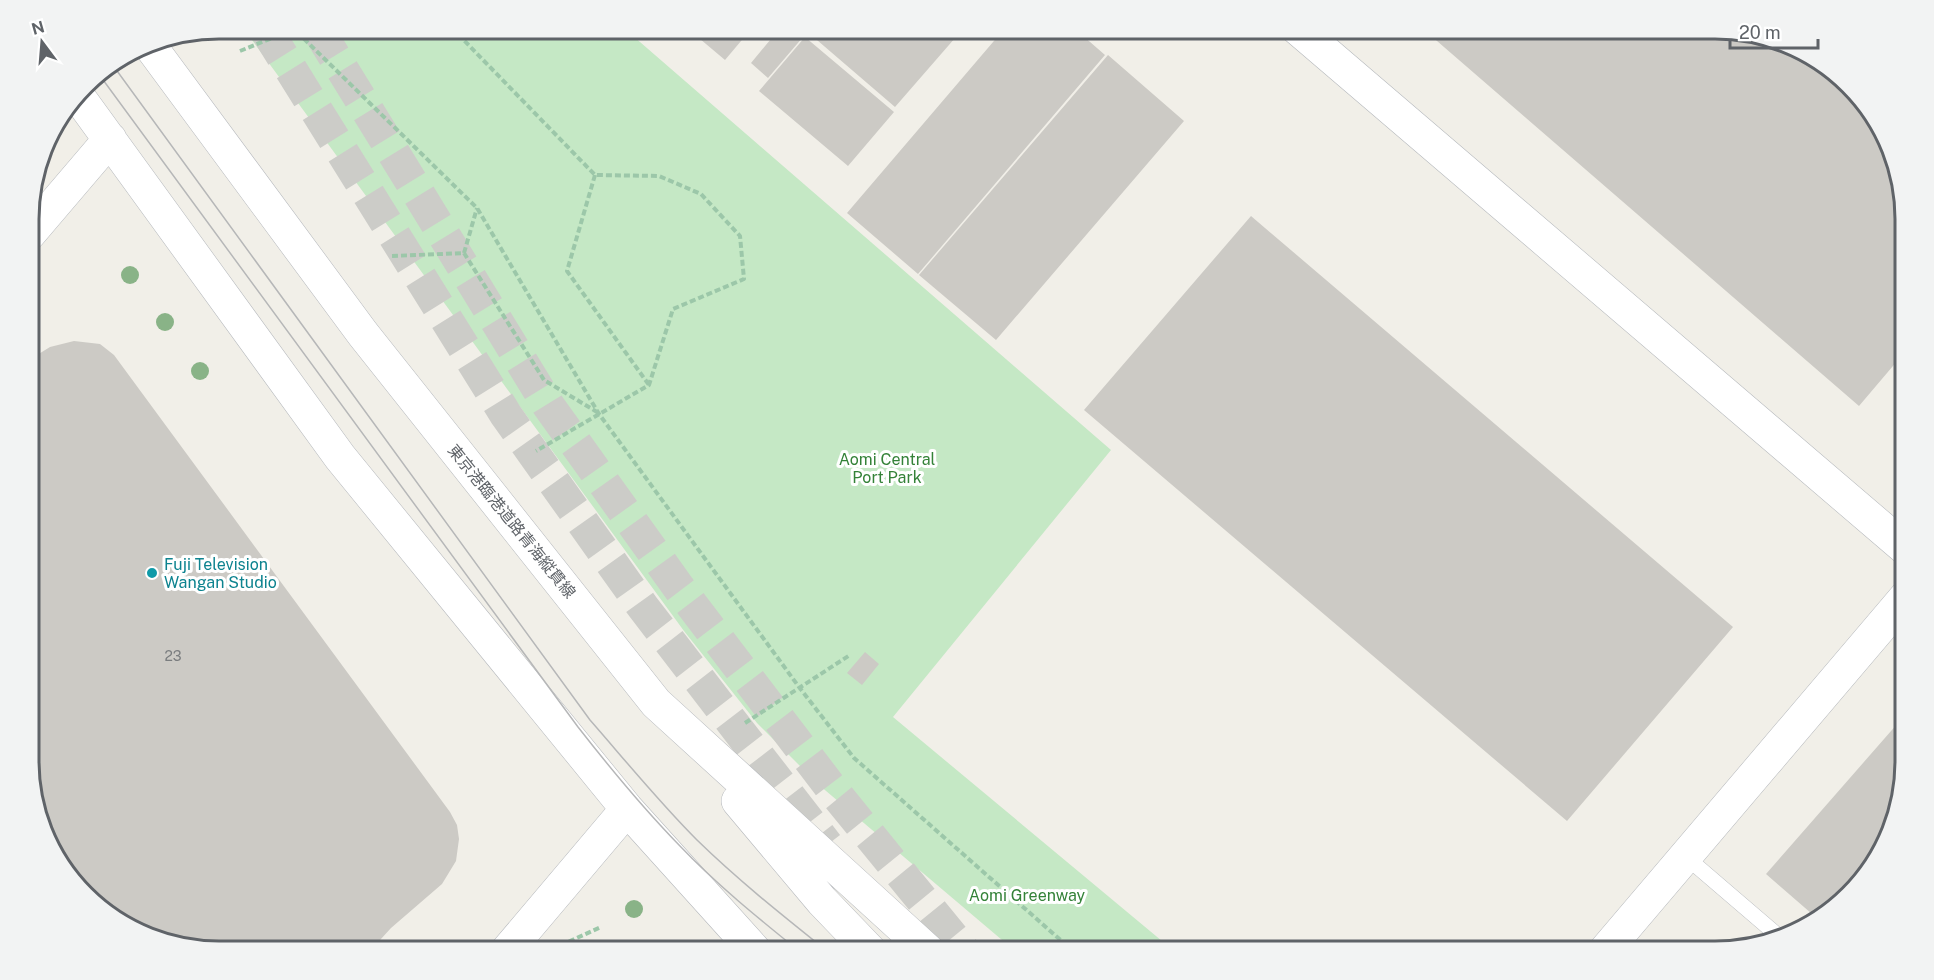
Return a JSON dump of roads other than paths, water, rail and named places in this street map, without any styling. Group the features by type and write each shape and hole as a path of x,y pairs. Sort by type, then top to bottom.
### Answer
{"street":[{"path":"1310,39 1895,539"},
{"name":"東京港臨港道路青海縦貫線","path":"154,51 363,334 656,703 917,941"},
{"path":"83,102 340,457 627,809 746,941"},
{"path":"39,222 110,139"},
{"path":"1613,941 1895,610"},
{"path":"656,703 822,901 860,941"},
{"path":"515,941 627,809"}],"lane":[{"path":"1685,856 1773,931"}],"tunnel":[{"path":"272,39 506,415 643,607 827,845"},
{"path":"324,39 548,405 679,588 835,793 956,941"}],"tram line":[{"path":"117,71 590,720 697,840 744,883 814,941"},
{"path":"104,81 578,727 640,802 693,859 787,941"}],"place":[{"name":"Fuji Television Wangan Studio","path":"152,573"}],"park label":[{"name":"Aomi Central Port Park","path":"887,468"},
{"name":"Aomi Greenway","path":"1027,895"}]}
